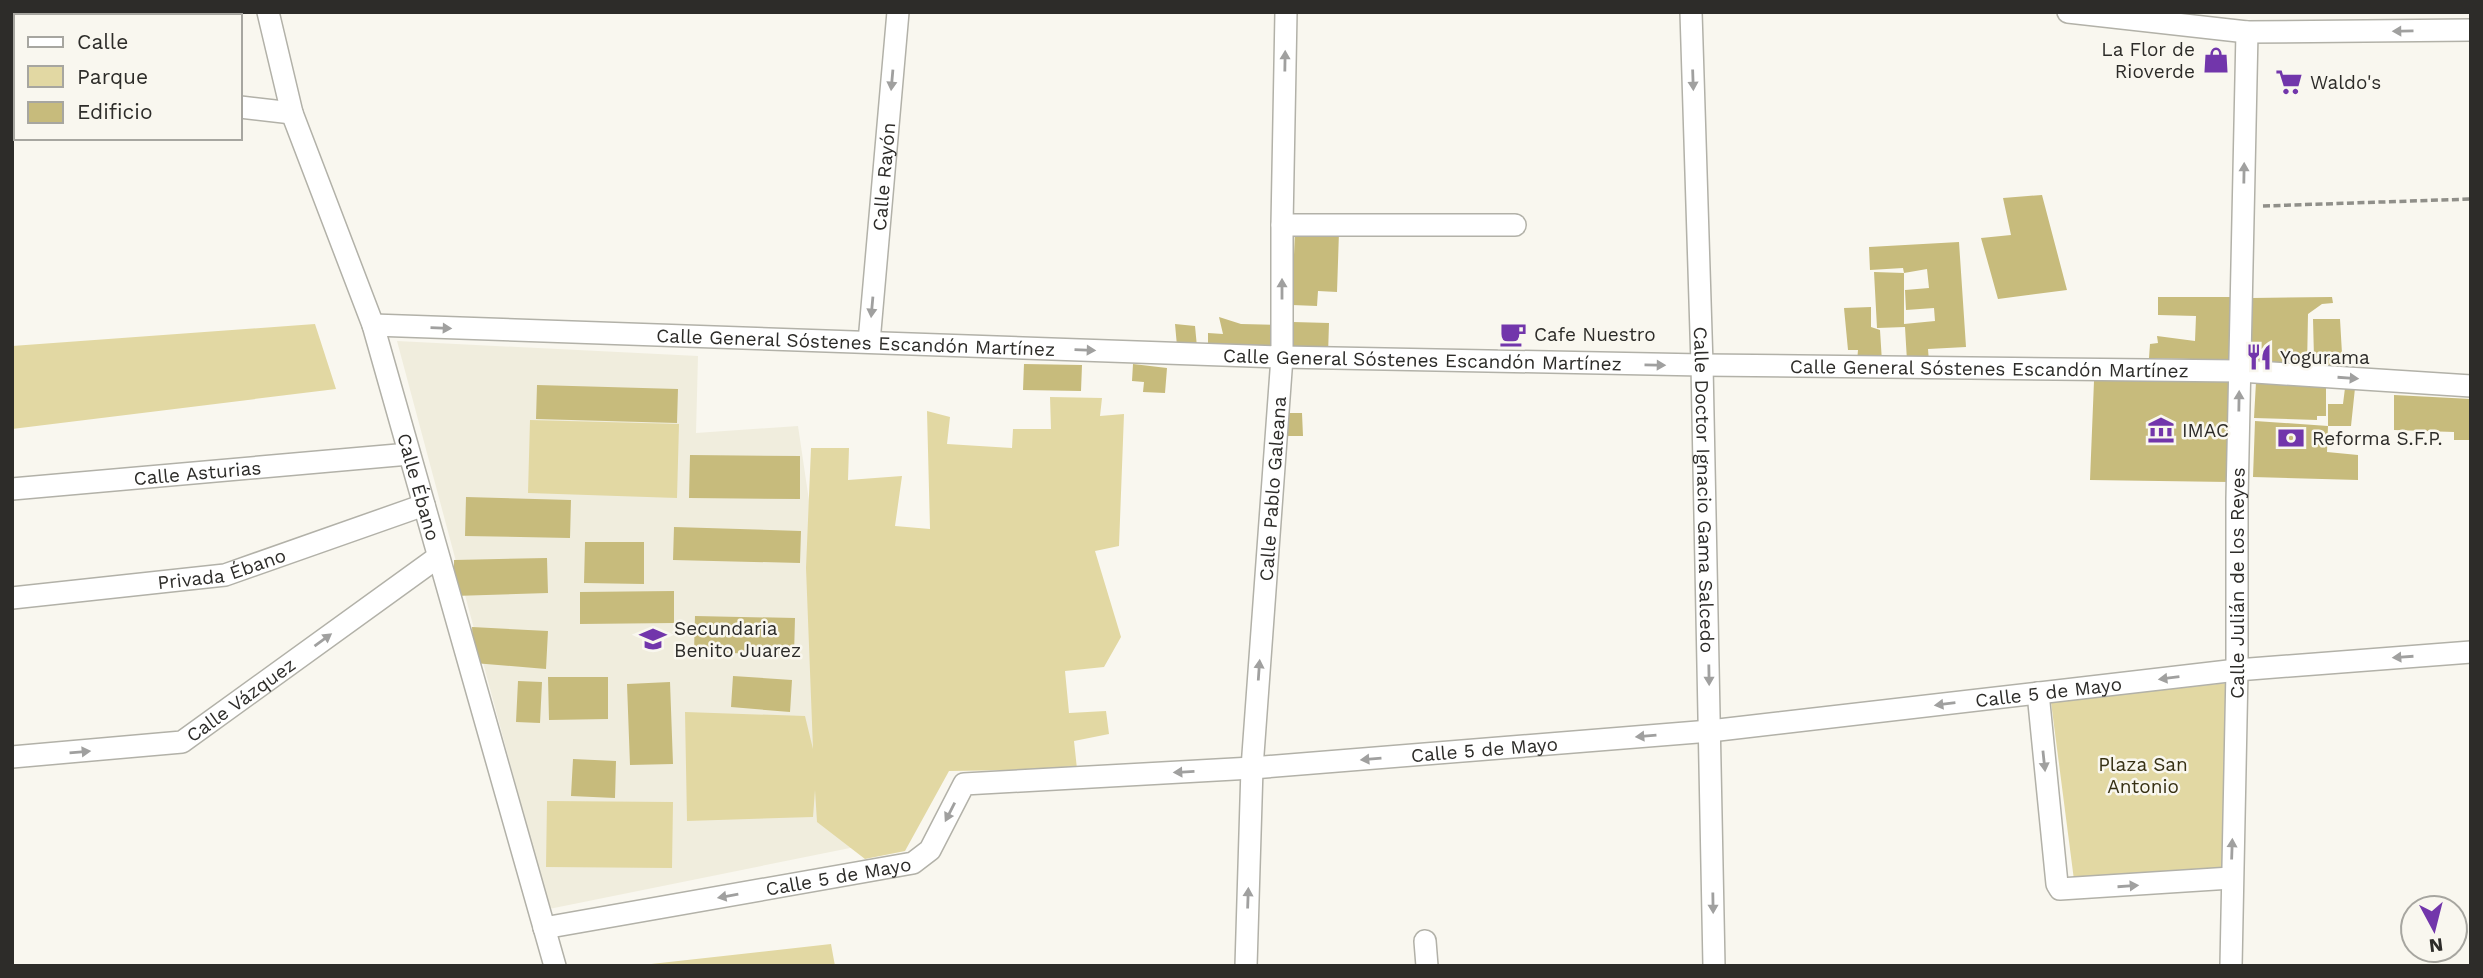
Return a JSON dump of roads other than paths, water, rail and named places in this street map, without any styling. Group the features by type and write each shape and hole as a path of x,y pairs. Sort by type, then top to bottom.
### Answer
{"street":[{"name":"Calle Ébano","path":"268,12 292,113 373,325 555,966"},
{"name":"Calle Rayón","path":"869,342 898,12"},
{"name":"Calle Pablo Galeana","path":"1246,966 1252,768 1282,357 1286,12"},
{"name":"Calle Doctor Ignacio Gama Salcedo","path":"1691,12 1702,365 1713,966"},
{"path":"2081,13 2247,32 2464,24"},
{"name":"Calle Julián de los Reyes","path":"2231,966 2247,32"},
{"path":"242,107 292,113"},
{"path":"1282,225 1515,225"},
{"name":"Calle General Sóstenes Escandón Martínez","path":"373,325 1282,357 2240,371 2471,386"},
{"name":"Calle Asturias","path":"12,489 409,454"},
{"name":"Privada Ébano","path":"12,598 225,575 424,505"},
{"name":"Calle Vázquez","path":"12,757 182,743 438,557"},
{"name":"Calle 5 de Mayo","path":"544,928 913,863 930,850 964,784 1252,768 1710,731 2237,670 2471,652"},
{"path":"2038,693 2057,884 2060,889 2231,878"},
{"path":"1425,941 1427,966"}],"place":[{"name":"La Flor de Rioverde","path":"2216,60"},
{"name":"Waldo's","path":"2289,82"},
{"name":"Cafe Nuestro","path":"1513,334"},
{"name":"Yogurama","path":"2259,357"},
{"name":"IMAC","path":"2161,430"},
{"name":"Reforma S.F.P.","path":"2291,438"},
{"name":"Secundaria Benito Juarez","path":"653,639"}],"park label":[{"name":"Plaza San Antonio","path":"2143,775"}]}
